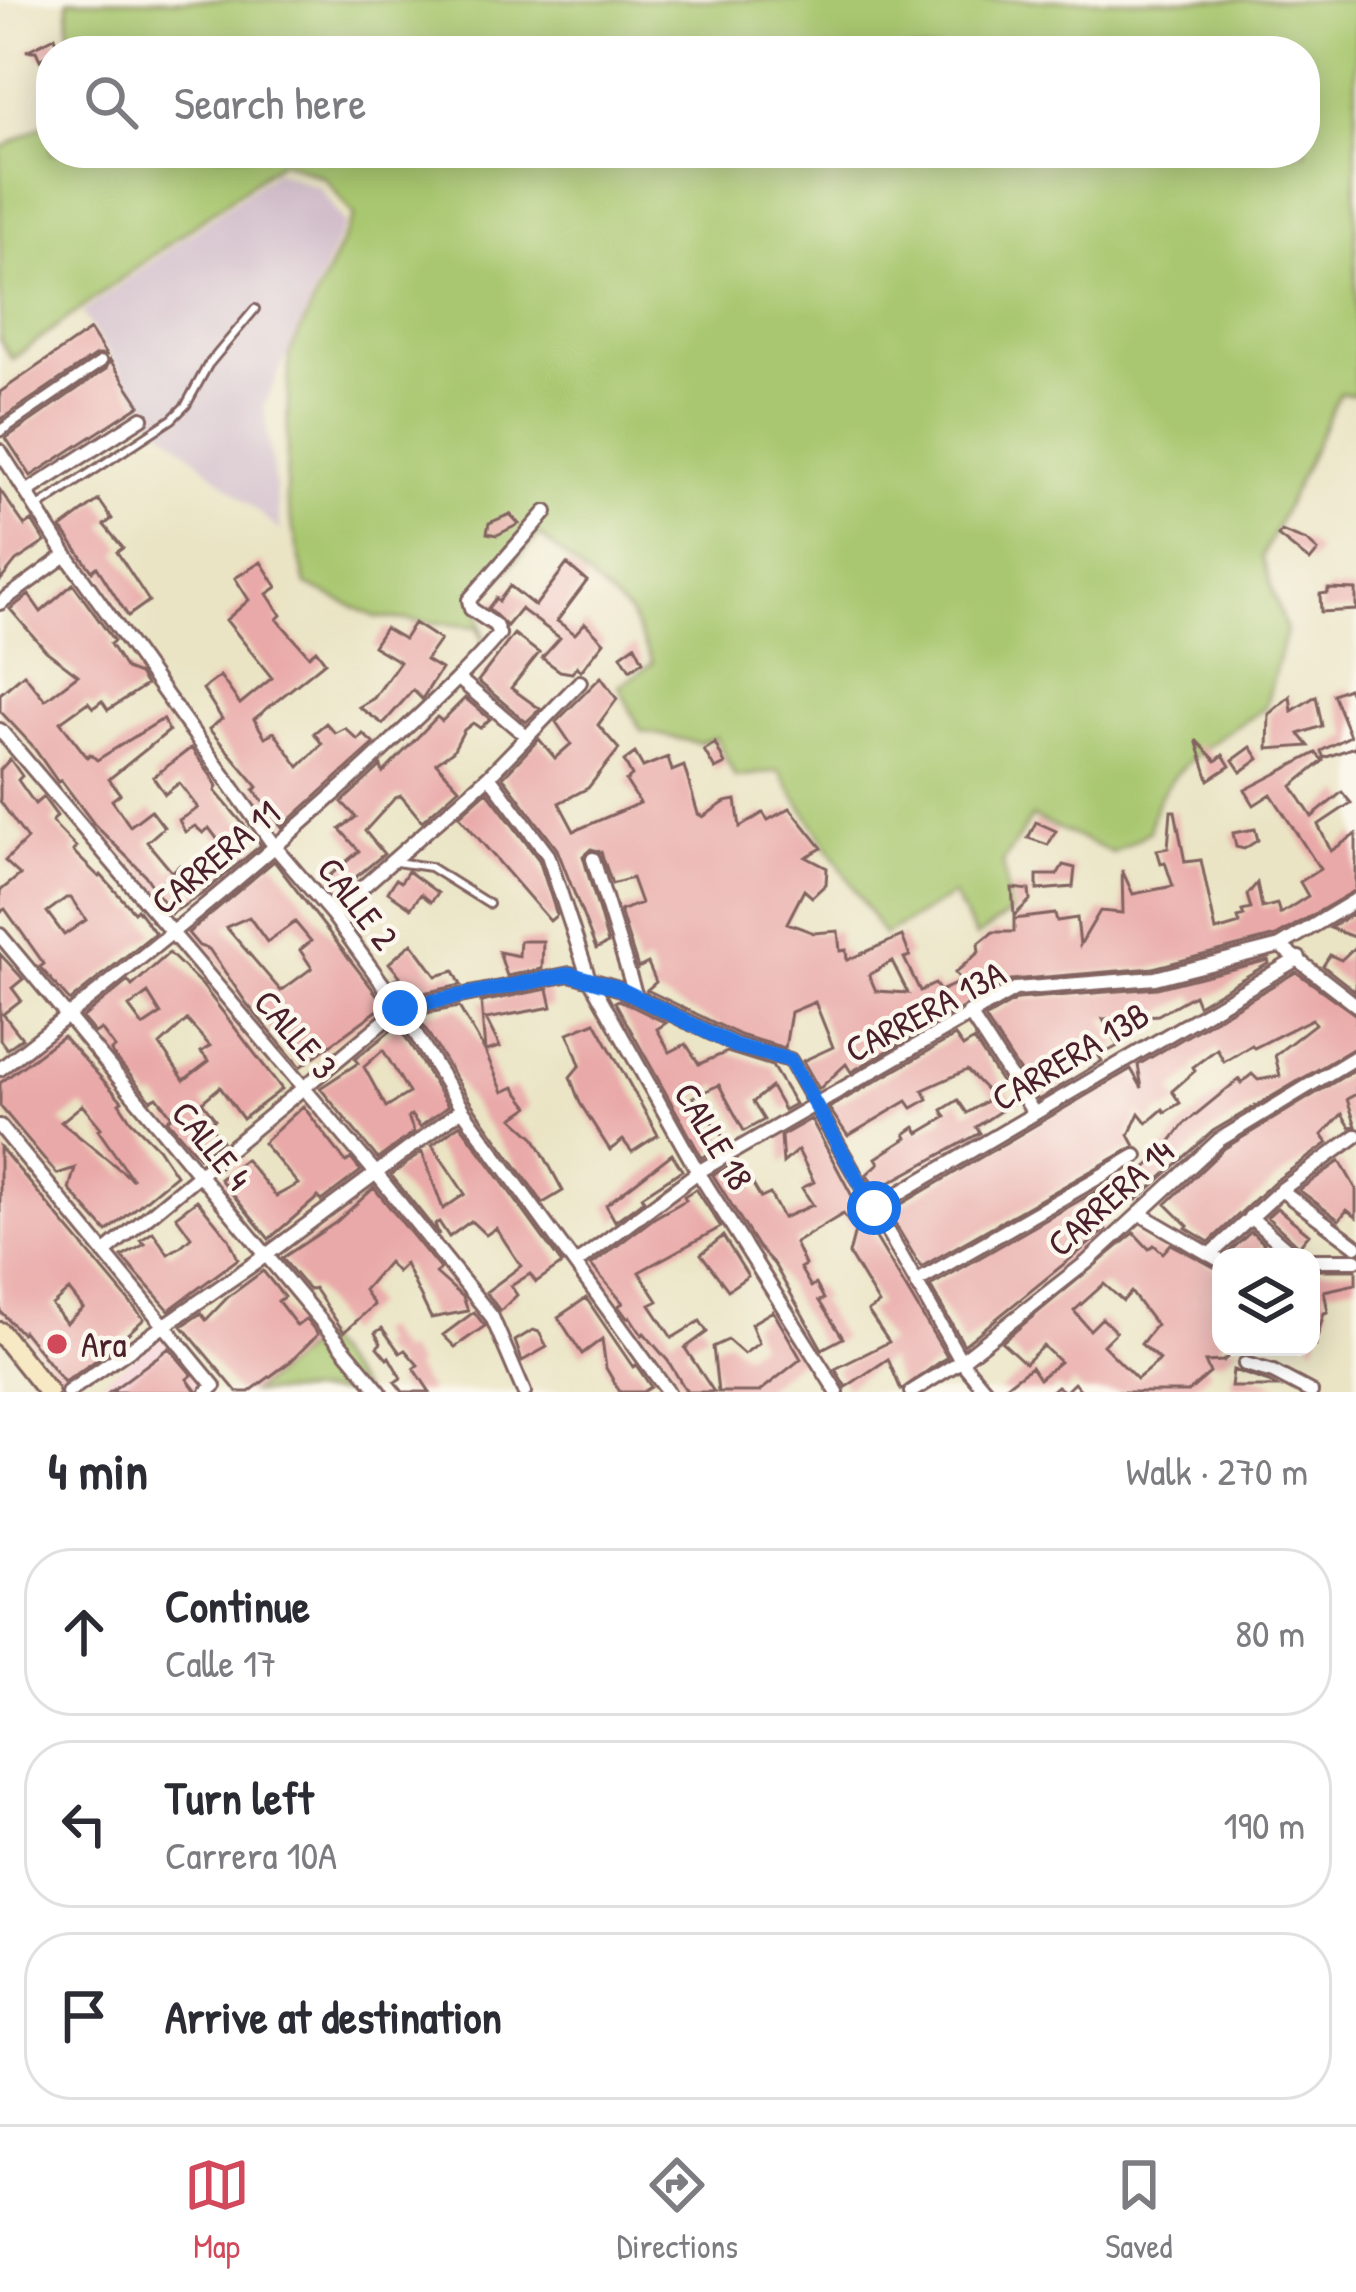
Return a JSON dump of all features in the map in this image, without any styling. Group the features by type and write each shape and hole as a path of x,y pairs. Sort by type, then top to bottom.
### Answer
{"main road":[{"path":"0,1332 48,1392"}],"street":[{"path":"0,431 100,362"},
{"path":"28,491 142,418"},
{"name":"CALLE 2","path":"0,451 66,555 275,847 332,914 400,1008 462,1109 668,1392"},
{"name":"CARRERA 11","path":"0,1069 275,847 460,680 499,634 495,625 471,609 469,600 546,512"},
{"path":"0,603 66,555"},
{"path":"460,680 519,730"},
{"path":"332,914 489,776 580,682"},
{"name":"CALLE 3","path":"0,730 492,1317 524,1392"},
{"name":"CALLE 18","path":"489,776 548,855 588,976 698,1172 837,1392"},
{"path":"593,859 637,997"},
{"name":"CARRERA 13A","path":"575,1264 698,1172 1015,989 1156,978 1280,946 1356,900"},
{"name":"CALLE 4","path":"0,935 380,1392"},
{"path":"1280,946 1356,1005"},
{"name":"CARRERA 13B","path":"874,1208 1299,958"},
{"path":"104,1252 400,1008 549,976 588,976 736,1046 790,1060 961,1361 987,1392"},
{"path":"969,1013 1034,1113"},
{"name":"CARRERA 14","path":"911,1392 961,1361 1087,1262 1219,1140 1356,1057"},
{"path":"68,1392 265,1256 462,1109"},
{"path":"0,1126 214,1386 207,1392"},
{"path":"1224,1248 1281,1190 1356,1136"},
{"path":"916,1282 1136,1156"},
{"path":"1281,1190 1356,1246"},
{"path":"1140,1214 1212,1256"},
{"path":"1250,1217 1286,1248"},
{"path":"1320,1260 1356,1260"},
{"path":"1245,1364 1311,1392"}],"lane":[{"path":"38,507 172,419 186,405 208,364 255,309"},
{"path":"393,862 430,867 489,904"}],"shaded area":[{"path":"275,172 320,188 345,224 264,406 281,532 154,422 82,313"},
{"path":"163,1334 204,1382 191,1392 89,1392"}],"green space":[{"path":"68,0 1356,0 1356,395 1340,393 1262,557 1286,631 1265,708 1176,774 1154,810 1150,831 1113,853 1032,817 1003,862 1010,913 976,937 953,895 884,935 779,771 735,777 716,737 699,743 641,731 619,686 653,663 630,614 540,535 476,602 487,655 478,627 376,617 306,585 286,499 289,355 354,216 325,178 300,168 1320,168 1320,36 69,36"},
{"path":"36,129 36,168 272,168 12,359 0,340 0,149"},
{"path":"320,1338 363,1392 252,1392"}],"building":[{"path":"90,330 106,355 96,355 0,420 0,392"},
{"path":"110,360 140,405 31,476 6,438 106,369"},
{"path":"0,490 25,526 32,521 45,542 16,561 0,581"},
{"path":"99,500 112,519 104,525 123,548 117,552 149,601 128,616 97,567 92,571 61,528"},
{"path":"510,514 519,524 497,535 487,533 489,523"},
{"path":"1281,531 1318,551 1310,561 1278,536"},
{"path":"261,562 277,587 267,594 281,615 277,619 309,656 316,650 325,662 254,719 265,737 274,732 299,767 322,744 314,733 326,723 335,733 345,728 358,740 363,734 374,744 282,827 254,790 258,787 209,729 222,719 203,689 220,676 240,704 272,678 226,620 249,600 235,578"},
{"path":"567,564 587,581 557,621 575,634 585,623 604,642 581,671 577,666 572,673 542,658 560,638 521,609 507,626 488,608 510,586 535,606"},
{"path":"73,584 114,641 110,644 126,669 139,674 146,685 108,710 102,701 93,708 88,702 60,722 87,757 90,754 97,760 163,719 169,731 109,779 120,794 112,800 130,826 151,810 164,827 147,842 172,872 180,865 188,876 222,845 209,828 203,833 195,826 185,832 179,820 198,808 179,783 165,794 153,777 191,748 217,786 215,791 261,845 171,914 145,875 94,824 0,711 0,694 24,674 45,700 78,675 46,651 10,609 29,595 41,612"},
{"path":"1328,589 1356,590 1356,610 1321,612 1320,594"},
{"path":"414,623 440,640 426,660 441,669 422,699 413,690 383,724 359,707 374,698 400,662 373,646 385,628 404,639"},
{"path":"514,634 539,653 511,688 540,709 526,722 478,681"},
{"path":"635,645 643,661 630,670 621,655"},
{"path":"601,677 617,699 598,725 619,749 588,788 559,803 574,831 640,803 626,781 632,776 624,761 635,753 643,767 668,757 672,771 684,766 698,814 703,817 736,800 740,827 763,813 768,820 790,808 822,848 806,857 827,868 826,884 812,897 804,890 787,923 814,933 838,931 840,951 846,950 847,960 902,936 910,956 904,958 920,991 935,984 940,991 962,981 955,973 979,952 978,944 993,932 1014,932 1014,919 1055,914 1057,921 1077,918 1080,945 1100,911 1123,913 1122,870 1133,894 1173,886 1157,850 1168,848 1171,811 1175,811 1185,862 1201,860 1216,931 1240,924 1242,911 1251,909 1247,895 1257,883 1262,908 1277,904 1280,914 1308,896 1300,882 1320,869 1271,794 1254,805 1245,790 1316,753 1323,761 1292,786 1312,817 1342,792 1351,803 1318,825 1331,851 1356,834 1356,890 1276,936 1153,968 1011,980 851,1072 846,1064 819,1089 803,1061 833,1047 815,1002 791,1012 785,1048 740,1035 647,990 656,982 648,963 638,968 620,911 641,903 632,878 612,884 601,852 591,849 583,856 608,943 596,949 557,849 503,777 539,739 555,758 571,744 556,722","holes":["892,961 908,993 876,991 869,975"]},
{"path":"1348,688 1356,703 1356,749 1324,758 1321,751 1350,736 1333,694"},
{"path":"1290,696 1292,711 1316,696 1322,726 1299,734 1309,746 1268,749 1269,714"},
{"path":"465,698 490,719 480,728 473,723 464,730 453,751 436,763 459,788 422,821 401,796 395,798 365,831 384,854 339,891 328,877 359,851 340,829 356,817 342,802 381,766 383,773 437,717 442,721"},
{"path":"1196,740 1216,761 1223,755 1230,766 1209,780"},
{"path":"715,743 725,764 715,769 704,750"},
{"path":"1251,747 1259,759 1241,772 1233,760"},
{"path":"10,759 35,804 43,797 57,816 52,822 76,847 73,851 134,912 137,909 155,933 70,1001 40,967 44,964 5,909 0,912 0,891 20,875 5,861 27,839 0,801 0,770","holes":["71,898 86,920 64,935 47,912"]},
{"path":"487,791 539,860 557,915 550,921 459,816"},
{"path":"1036,822 1056,831 1048,845 1028,838"},
{"path":"1255,829 1258,840 1244,849 1236,847 1233,833"},
{"path":"274,861 385,1005 300,1067 209,949 199,946 188,933","holes":["249,917 267,942 295,922 311,941 300,950 312,968 281,991 226,927"]},
{"path":"1063,865 1075,868 1073,887 1037,890 1037,875 1057,875"},
{"path":"408,871 438,893 431,902 421,894 411,908 388,892"},
{"path":"1012,888 1029,890 1030,900 1014,916"},
{"path":"1356,912 1356,938 1330,928"},
{"path":"520,941 543,941 542,969 507,976 499,952 519,956"},
{"path":"412,943 436,976 454,971 461,985 413,995 406,985 400,990 393,981 400,976 389,963"},
{"path":"1356,946 1356,992 1323,966 1330,955 1341,960"},
{"path":"169,953 202,985 282,1089 243,1119 220,1087 202,1102 215,1119 209,1124 222,1141 199,1157 167,1120 172,1116 157,1097 151,1100 113,1055 115,1048 101,1029 95,1033 82,1018 128,981 132,986","holes":["148,993 161,1014 143,1026 129,1007","187,1020 210,1046 201,1052 209,1061 184,1080 160,1045"]},
{"path":"0,954 23,979 12,988 21,1000 3,1014 22,1038 7,1049 0,1040"},
{"path":"1268,960 1198,1005 1194,995 1158,1015 1103,1019 1118,1046 1038,1100 985,1018 1018,999 1157,988"},
{"path":"1296,972 1356,1015 1356,1047 1213,1131 1137,1200 1134,1197 1126,1203 1119,1192 1090,1209 1106,1230 964,1345 930,1286 1112,1182 1117,1189 1132,1180 1184,1124 1239,1079 1241,1083 1252,1074 1258,1080 1280,1076 1275,1055 1315,1024 1312,1019 1224,1062 1217,1049 1172,1091 1180,1103 1163,1109 1147,1123 1139,1113 1129,1135 1135,1146 921,1267 888,1212 1131,1069 1142,1088 1138,1065"},
{"path":"548,989 552,1007 486,1019 500,1047 485,1051 481,1002"},
{"path":"615,1002 666,1023 657,1029 670,1052 686,1044 699,1064 727,1052 772,1066 795,1104 784,1110 771,1087 753,1102 764,1120 744,1131 719,1085 693,1097 727,1142 702,1158"},
{"path":"459,1007 503,1092 514,1087 529,1107 513,1118 534,1137 563,1191 543,1203 471,1103 417,1015"},
{"path":"595,1022 658,1135 632,1152 623,1140 610,1150 580,1103 570,1077 580,1065 568,1033"},
{"path":"398,1025 448,1106 420,1127 408,1117 414,1132 378,1159 320,1088 358,1063 355,1059","holes":["383,1050 409,1093 386,1107 364,1067"]},
{"path":"63,1036 122,1101 131,1121 176,1175 107,1232 69,1189 75,1168 57,1174 0,1106 0,1083","holes":["82,1105 101,1128 98,1130 133,1180 61,1122"]},
{"path":"955,1036 963,1047 974,1040 1014,1102 976,1127 980,1133 876,1190 867,1174 879,1163 876,1158 907,1138 905,1134 915,1127 919,1133 946,1117 942,1110 958,1100 967,1113 993,1097 967,1070 923,1090 928,1099 912,1108 907,1101 848,1136 829,1108"},
{"path":"1356,1069 1356,1094 1347,1099 1356,1126 1350,1127 1342,1114 1322,1135 1328,1143 1274,1182 1209,1242 1186,1228 1166,1204 1225,1148"},
{"path":"303,1106 346,1162 351,1159 361,1171 321,1201 318,1197 269,1239 220,1179 245,1159 276,1196 298,1184 263,1143"},
{"path":"811,1119 947,1357 901,1390 888,1359 846,1387 835,1369 889,1342 868,1311 879,1304 849,1254 855,1231 843,1214 795,1243 805,1265 800,1268 811,1287 816,1284 824,1299 819,1301 843,1338 822,1349 774,1264 713,1175 732,1165 743,1188 752,1183 761,1198 770,1194 783,1218 813,1205 802,1188 814,1182 798,1150 783,1163 781,1136"},
{"path":"460,1124 562,1264 536,1282 530,1274 511,1286 517,1295 500,1311 486,1292 521,1266 496,1228 486,1235 471,1221 449,1237 439,1222 435,1224 439,1235 391,1175 422,1152 443,1209 465,1194 432,1145"},
{"path":"0,1147 144,1319 64,1382 23,1331 0,1311","holes":["69,1290 83,1308 66,1323 52,1305"]},
{"path":"672,1154 682,1170 615,1221 606,1205"},
{"path":"1340,1161 1356,1189 1356,1217 1347,1210 1339,1220 1299,1190"},
{"path":"374,1188 440,1269 436,1273 463,1297 468,1311 431,1318 405,1264 397,1272 388,1262 364,1290 374,1305 344,1332 314,1288 309,1290 282,1258 335,1223"},
{"path":"696,1189 721,1227 639,1272 658,1301 650,1305 672,1338 700,1321 707,1332 685,1348 714,1392 687,1392 591,1265"},
{"path":"197,1200 229,1239 238,1259 169,1310 122,1257 145,1244 141,1240 153,1232 168,1254 181,1246 191,1237 176,1216"},
{"path":"1277,1208 1309,1234 1299,1246 1267,1217"},
{"path":"1251,1232 1264,1243 1261,1248 1233,1248"},
{"path":"1134,1233 1149,1249 1154,1245 1163,1253 1171,1244 1212,1266 1212,1356 1229,1356 1205,1362 1210,1373 1188,1392 1083,1392 1074,1383 1065,1392 1057,1386 1050,1392 998,1392 1031,1367 1039,1379 1060,1362 1043,1346 1025,1363 1002,1342","holes":["1104,1284 1123,1301 1131,1292 1156,1325 1141,1344 1160,1360 1137,1379 1103,1345 1116,1332 1102,1318 1090,1330 1074,1311"]},
{"path":"723,1236 748,1276 728,1290 701,1254"},
{"path":"1320,1270 1356,1270 1356,1284 1324,1291 1328,1312 1320,1327"},
{"path":"263,1271 284,1297 278,1301 297,1326 306,1319 318,1334 249,1392 237,1392 182,1326 201,1313 206,1320"},
{"path":"586,1298 651,1387 643,1392 620,1392 606,1368 602,1339 582,1354 558,1317"},
{"path":"773,1311 801,1359 759,1392 718,1392 713,1347 728,1340 744,1354 759,1343 751,1324"},
{"path":"474,1312 485,1326 455,1347 443,1335"},
{"path":"382,1328 400,1353 405,1350 418,1365 414,1368 430,1392 403,1392 395,1382 401,1378 377,1347 381,1343 375,1333"},
{"path":"533,1330 547,1347 522,1361 515,1341"},
{"path":"169,1348 192,1375 187,1379 197,1392 110,1392"},
{"path":"1233,1370 1269,1382 1278,1387 1231,1387"}],"place":[{"name":"Ara","path":"57,1344"}],"route":[{"path":"400,1008 549,976 588,976 736,1046 790,1060 874,1208"}]}
